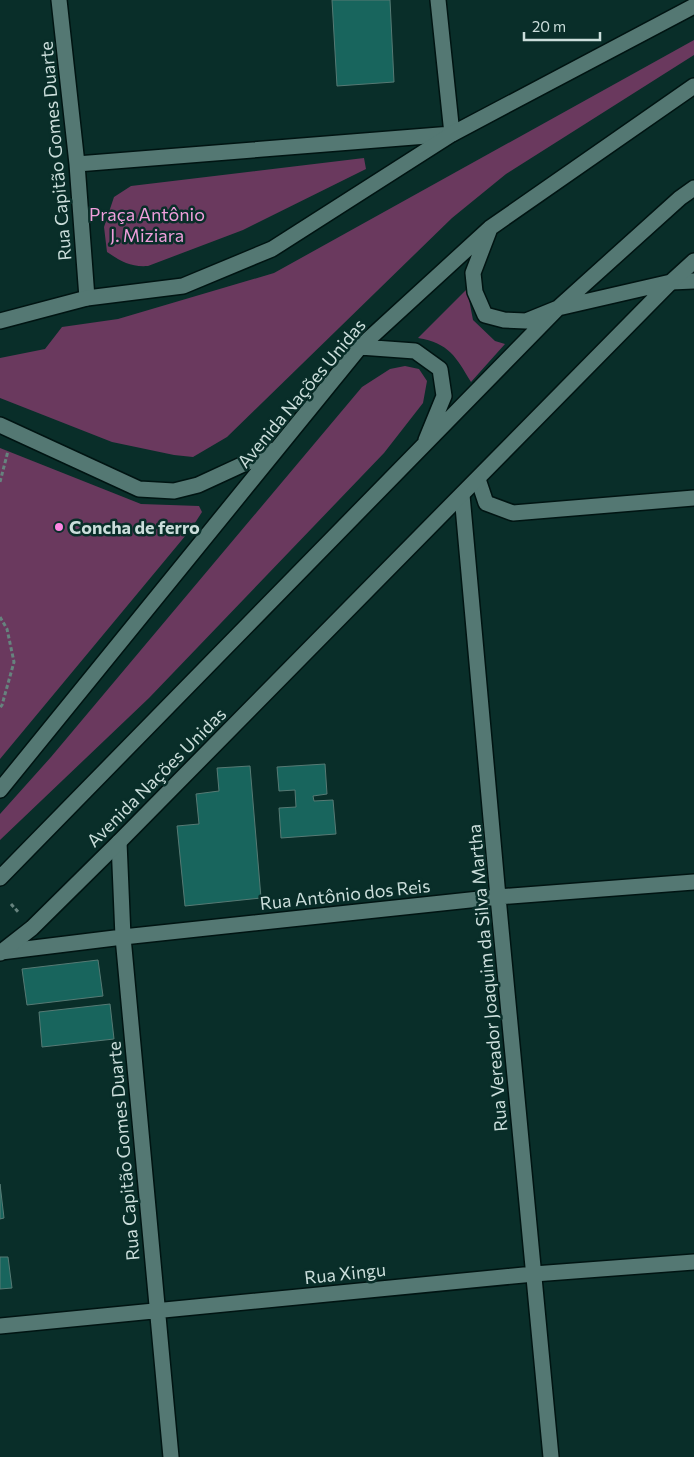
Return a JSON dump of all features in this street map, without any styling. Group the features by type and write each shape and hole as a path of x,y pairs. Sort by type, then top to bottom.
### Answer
{"street":[{"name":"Rua Capitão Gomes Duarte","path":"59,0 77,164 87,298"},
{"path":"438,0 452,134"},
{"path":"0,321 87,298 183,286 272,249 452,134 694,6"},
{"name":"Avenida Nações Unidas","path":"0,790 360,347 490,228 694,86"},
{"path":"77,164 452,134"},
{"path":"0,878 558,308 680,198 694,188"},
{"path":"490,228 473,273 475,292 485,316 504,320 526,321 558,308 670,282 694,281"},
{"name":"Avenida Nações Unidas","path":"1,953 32,928 119,842 670,282 694,261"},
{"path":"360,347 415,351 440,369 444,396 424,446"},
{"path":"0,425 139,489 174,491 198,485 278,448"},
{"path":"478,479 486,503 513,513 694,498"},
{"name":"Rua Vereador Joaquim da Silva Martha","path":"462,495 551,1457"},
{"name":"Rua Capitão Gomes Duarte","path":"119,842 123,938 171,1457"},
{"name":"Rua Antônio dos Reis","path":"1,953 498,897 694,882"},
{"name":"Rua Xingu","path":"0,1326 534,1274 694,1262"}],"path":[{"path":"0,482 8,451"},
{"path":"0,617 7,629 14,662 0,708"}],"green space":[{"path":"694,40 694,55 506,174 452,218 227,437 193,457 112,442 0,398 0,358 45,349 62,327 118,319 274,273"},
{"name":"Praça Antônio J. Miziara","path":"364,158 366,169 243,230 148,266 136,266 126,263 107,252 104,227 114,197 131,186"},
{"path":"467,289 473,320 495,341 505,344 471,382 451,352 437,343 418,338"},
{"path":"405,366 419,369 427,381 423,403 384,453 149,698 0,840 0,814 51,757 362,387 390,369"},
{"path":"0,448 141,504 199,506 202,512 191,529 0,759"}],"building":[{"path":"332,0 390,0 394,82 337,86"},
{"path":"325,764 327,794 313,796 314,801 333,800 336,834 281,838 279,808 296,807 295,790 279,791 277,767"},
{"path":"250,766 261,898 185,906 177,826 199,824 196,794 219,791 217,768"},
{"path":"98,960 103,996 27,1005 22,969"},
{"path":"110,1004 114,1039 42,1047 39,1012"},
{"path":"0,1184 4,1218 0,1219"},
{"path":"0,1257 8,1257 12,1288 0,1289"}],"place":[{"name":"Concha de ferro","path":"59,527"}]}
